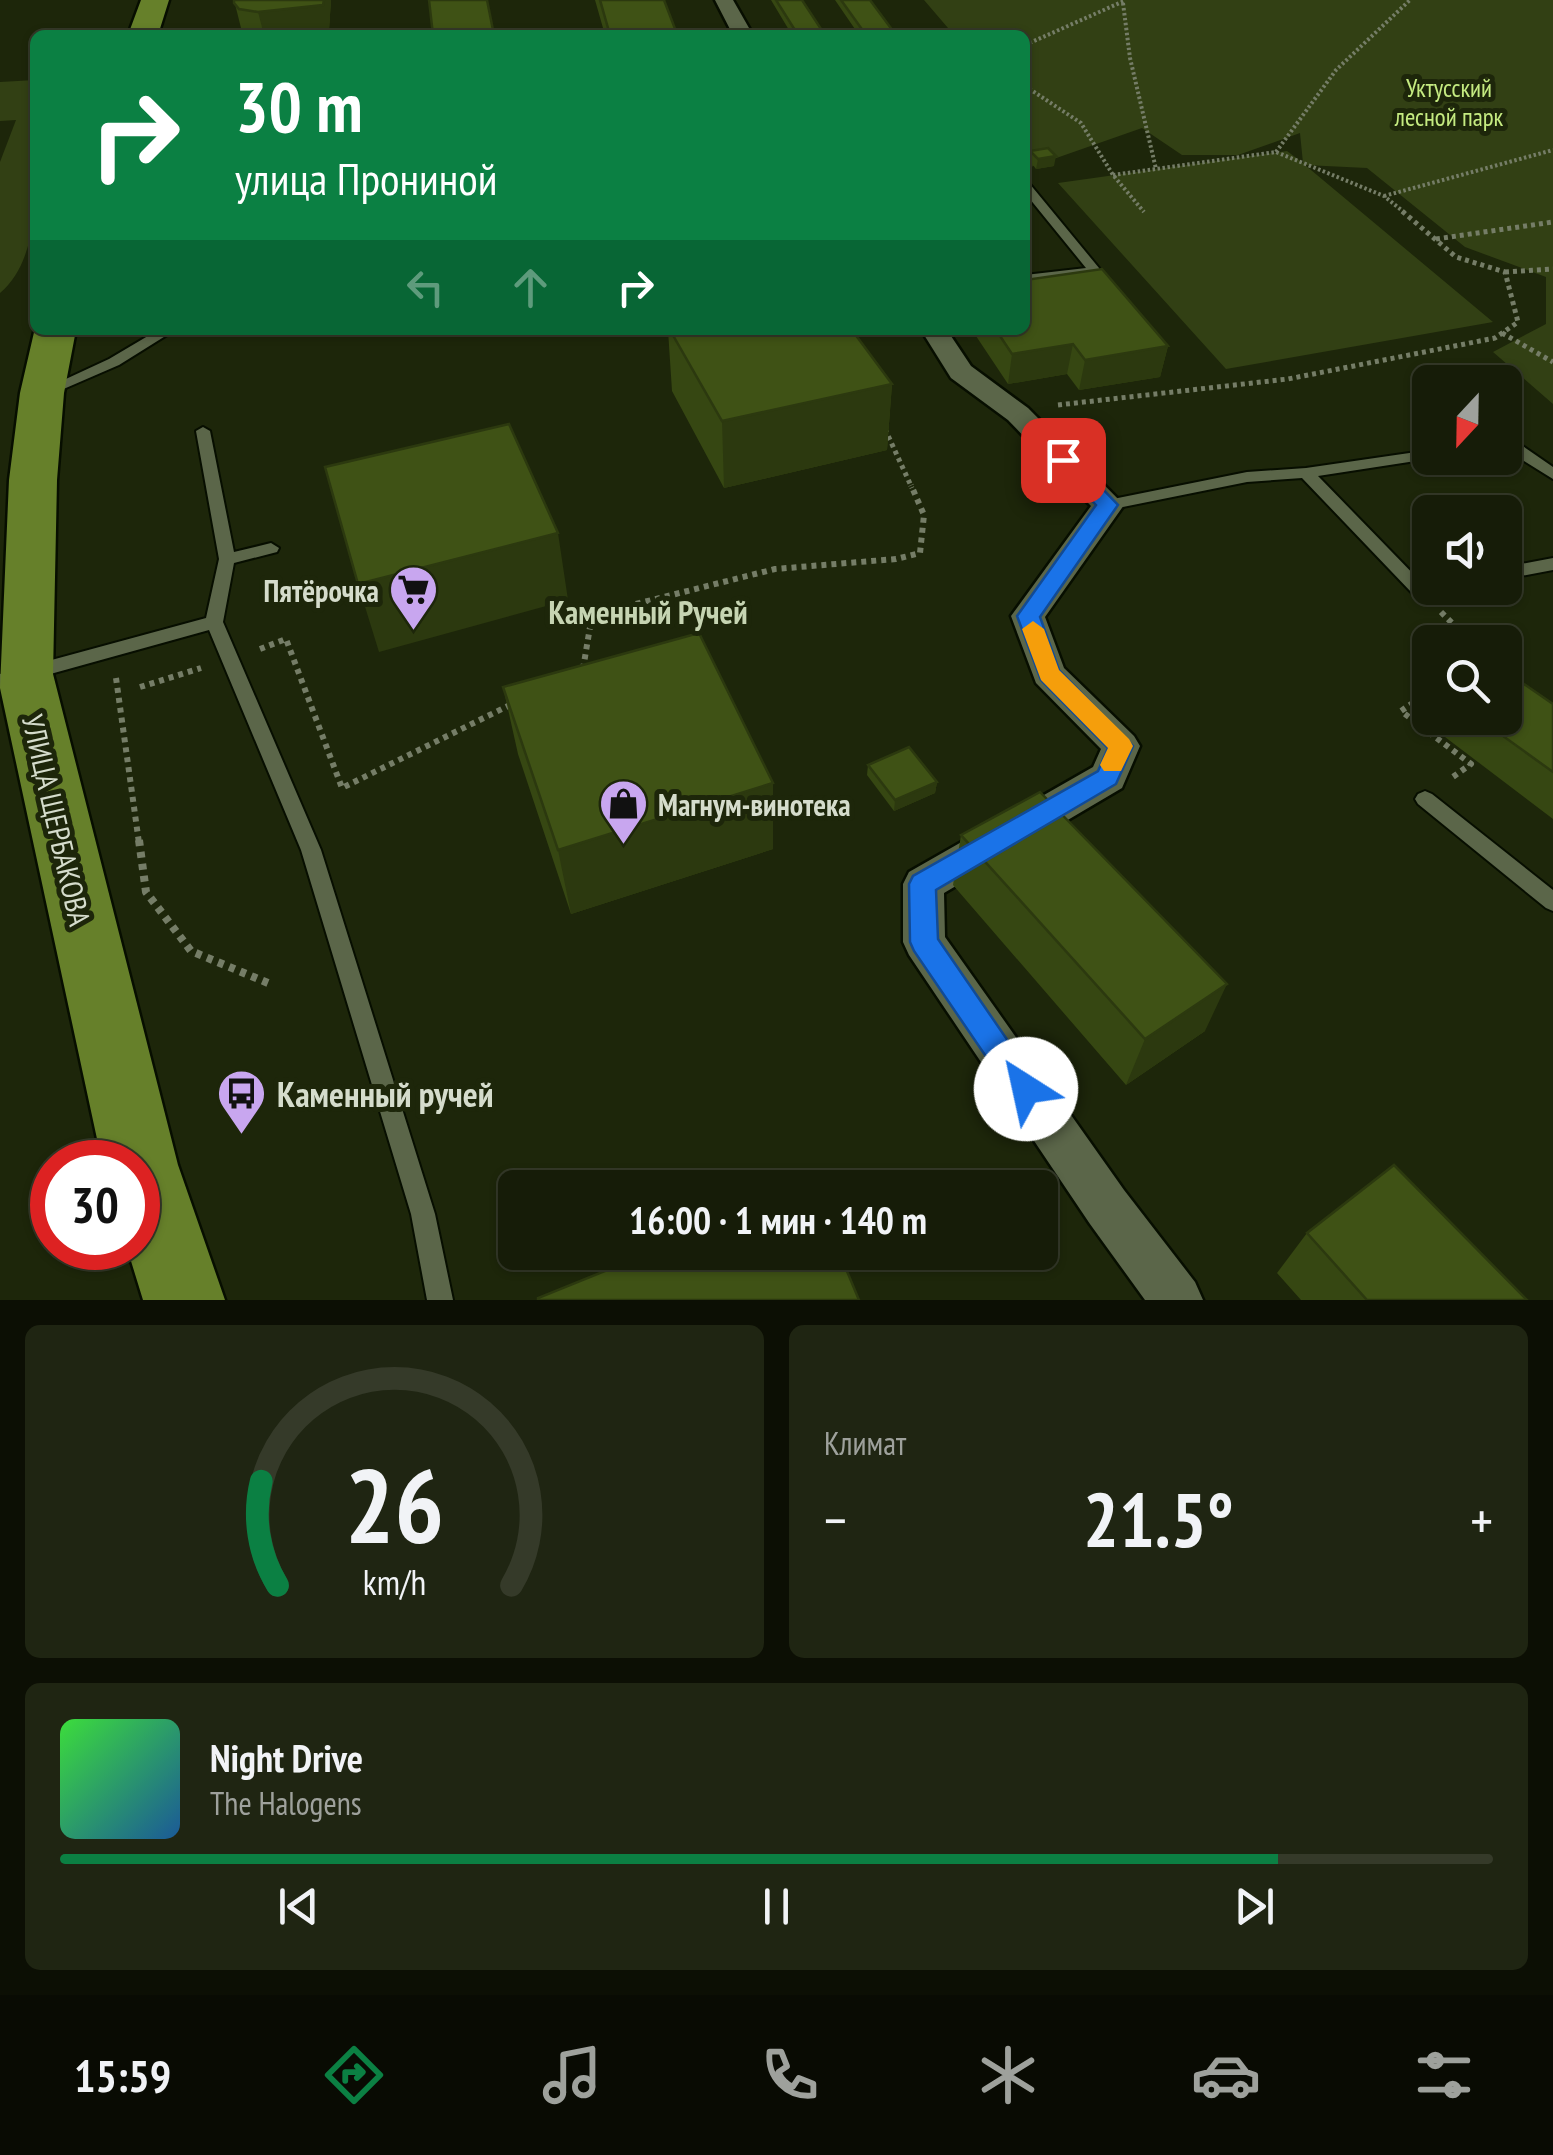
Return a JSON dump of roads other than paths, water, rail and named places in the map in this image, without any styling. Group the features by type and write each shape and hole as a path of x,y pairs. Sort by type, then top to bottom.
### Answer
{"main road":[{"path":"145,30 155,0"},
{"name":"УЛИЦА ЩЕРБАКОВА","path":"55,335 42,393 12,678 45,776 140,1166 184,1300"}],"street":[{"path":"724,0 740,30"},
{"path":"937,335 962,372 1018,414 1108,505 1028,616 1049,674 1121,746 1108,777 922,884 924,942 1108,1207 1178,1300"}],"lane":[{"path":"1030,188 1095,271 1030,278"},
{"path":"42,393 114,362 160,335"},
{"path":"204,430 227,559 214,622 311,850 424,1214 440,1300"},
{"path":"1522,451 1553,474"},
{"path":"1108,505 1247,478 1412,458"},
{"path":"1306,473 1412,583"},
{"path":"227,559 272,548"},
{"path":"1522,570 1553,564"},
{"path":"12,678 214,622"},
{"path":"1425,799 1553,902"}],"place":[{"name":"Пятёрочка","path":"414,632"},
{"name":"Магнум-винотека","path":"623,846"},
{"name":"Каменный ручей","path":"242,1136"}],"district":[{"name":"Каменный Ручей","path":"648,612"}],"park label":[{"name":"Уктусский лесной парк","path":"1449,102"}]}
